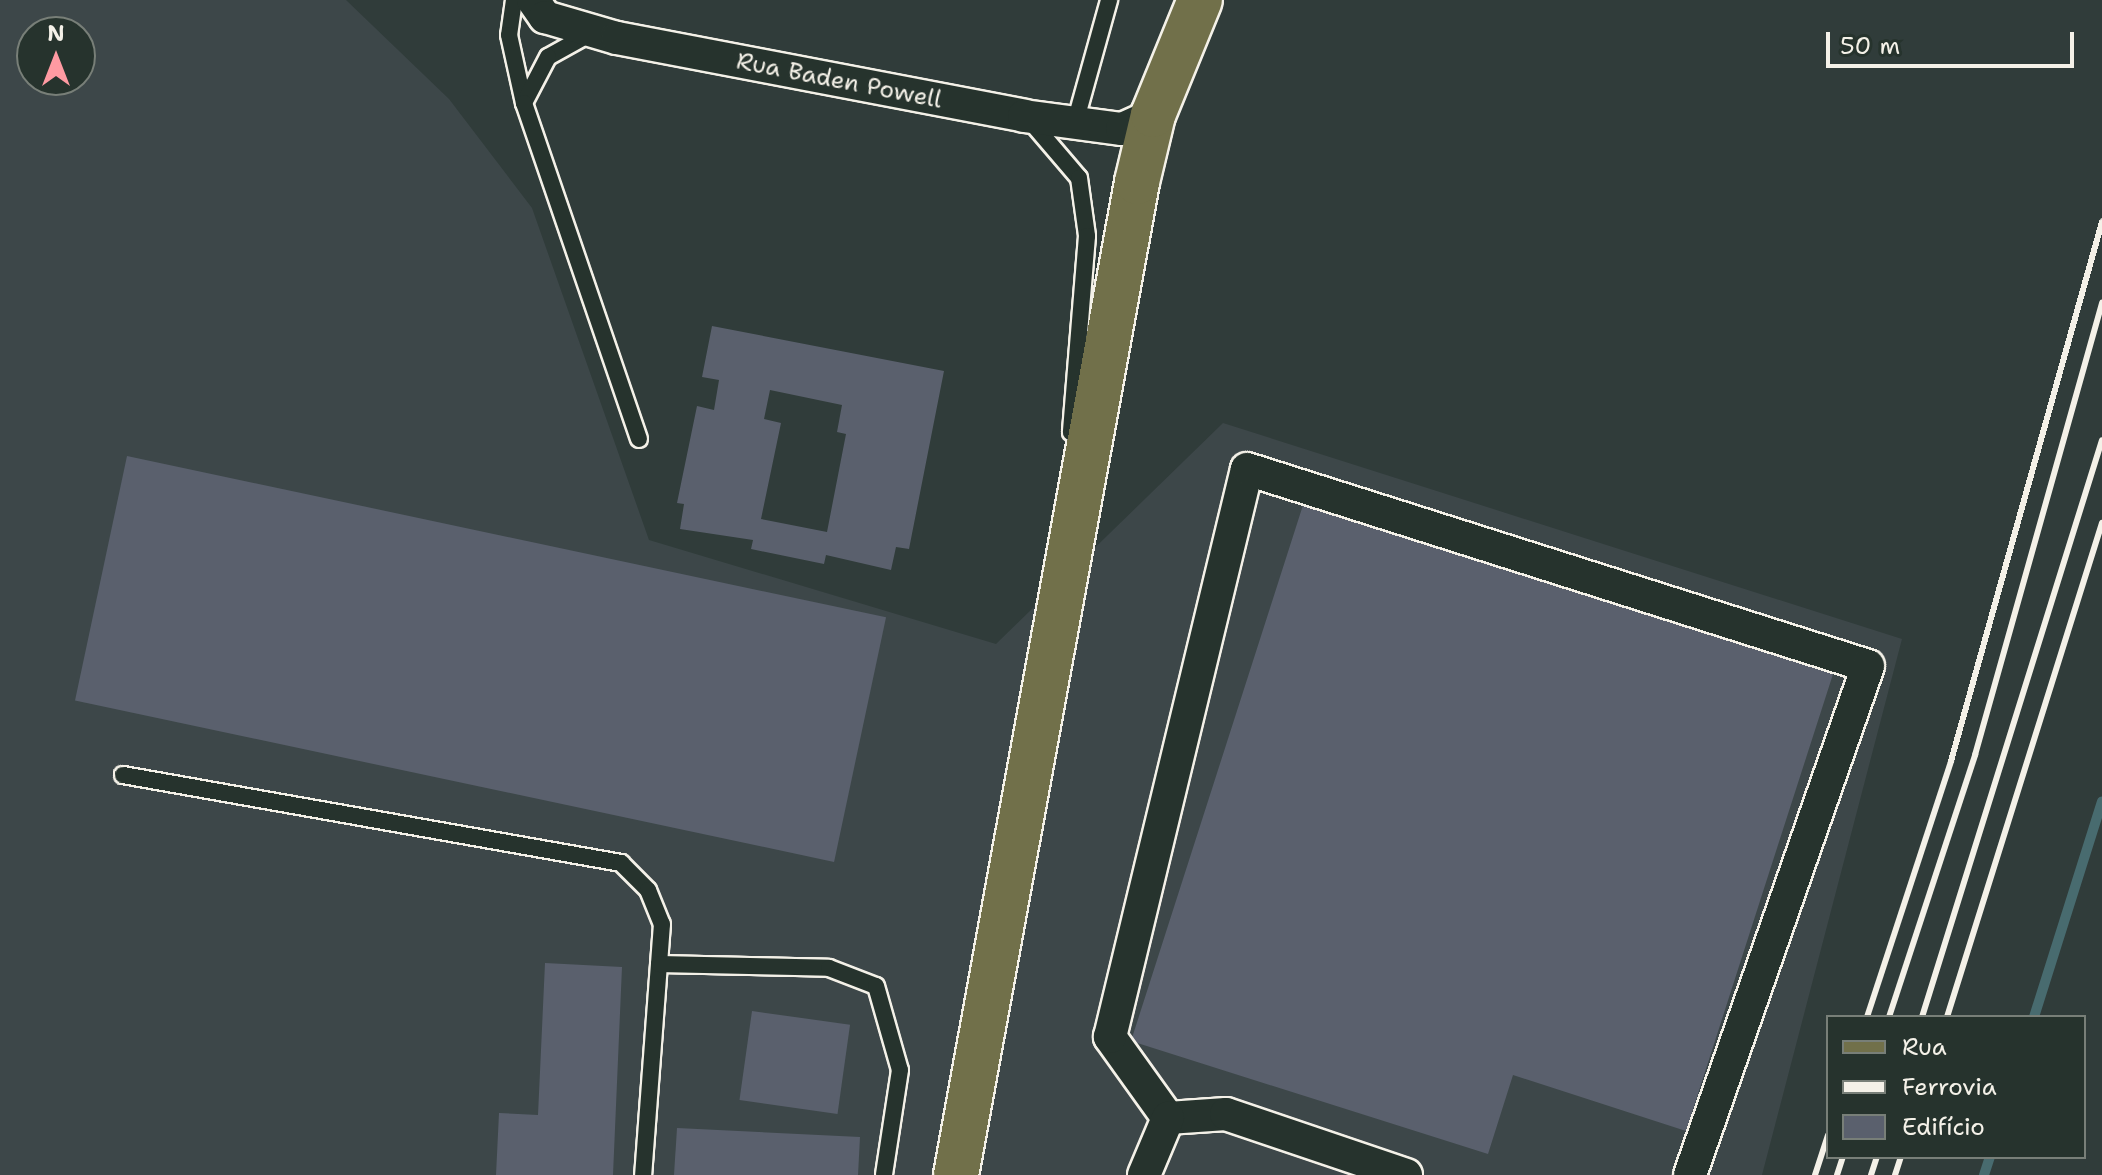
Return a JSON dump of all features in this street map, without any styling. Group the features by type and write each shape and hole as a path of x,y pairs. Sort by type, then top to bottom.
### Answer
{"main road":[{"path":"956,1175 1153,115 1200,0"}],"street":[{"name":"Rua Baden Powell","path":"533,0 545,17 594,31 1024,116 1122,129 1153,115"},
{"path":"1168,1118 1110,1037 1247,469 1868,666 1690,1175"},
{"path":"1168,1118 1226,1114 1406,1175"},
{"path":"1144,1175 1168,1118"}],"lane":[{"path":"514,0 509,35 524,103 639,439"},
{"path":"1075,123 1109,0"},
{"path":"524,103 548,57 594,31"},
{"path":"1024,116 1057,144 1079,178 1087,236 1064,596"},
{"path":"123,775 621,863 648,890 662,924 643,1175"},
{"path":"659,964 829,968 876,986 900,1070 884,1175"}],"shaded area":[{"path":"0,0 346,0 449,99 532,208 649,540 996,644 1223,423 1902,639 1762,1175 0,1175"}],"building":[{"path":"712,326 944,371 909,549 896,547 891,570 826,555 824,564 751,549 753,540 680,529 684,504 677,503 697,406 714,410 719,380 702,377","holes":["770,390 842,405 837,432 846,434 827,532 761,519 781,423 764,419"]},
{"path":"127,456 886,617 834,862 75,701"},
{"path":"1304,502 1834,671 1686,1131 1513,1075 1488,1154 1131,1041"},
{"path":"545,963 622,967 613,1175 496,1175 499,1113 538,1115"},
{"path":"752,1011 850,1025 838,1114 739,1100"},
{"path":"677,1128 860,1137 858,1175 674,1175"}],"waterway":[{"path":"2035,1015 2102,801"},
{"path":"1984,1175 1989,1159"}],"railway":[{"path":"1868,1015 1951,761 2102,222"},
{"path":"1890,1015 1975,755 2102,302"},
{"path":"1923,1015 2102,440"},
{"path":"1948,1015 2102,523"},
{"path":"1815,1175 1826,1141"},
{"path":"1837,1175 1842,1159"},
{"path":"1871,1175 1876,1159"},
{"path":"1895,1175 1900,1159"}]}
